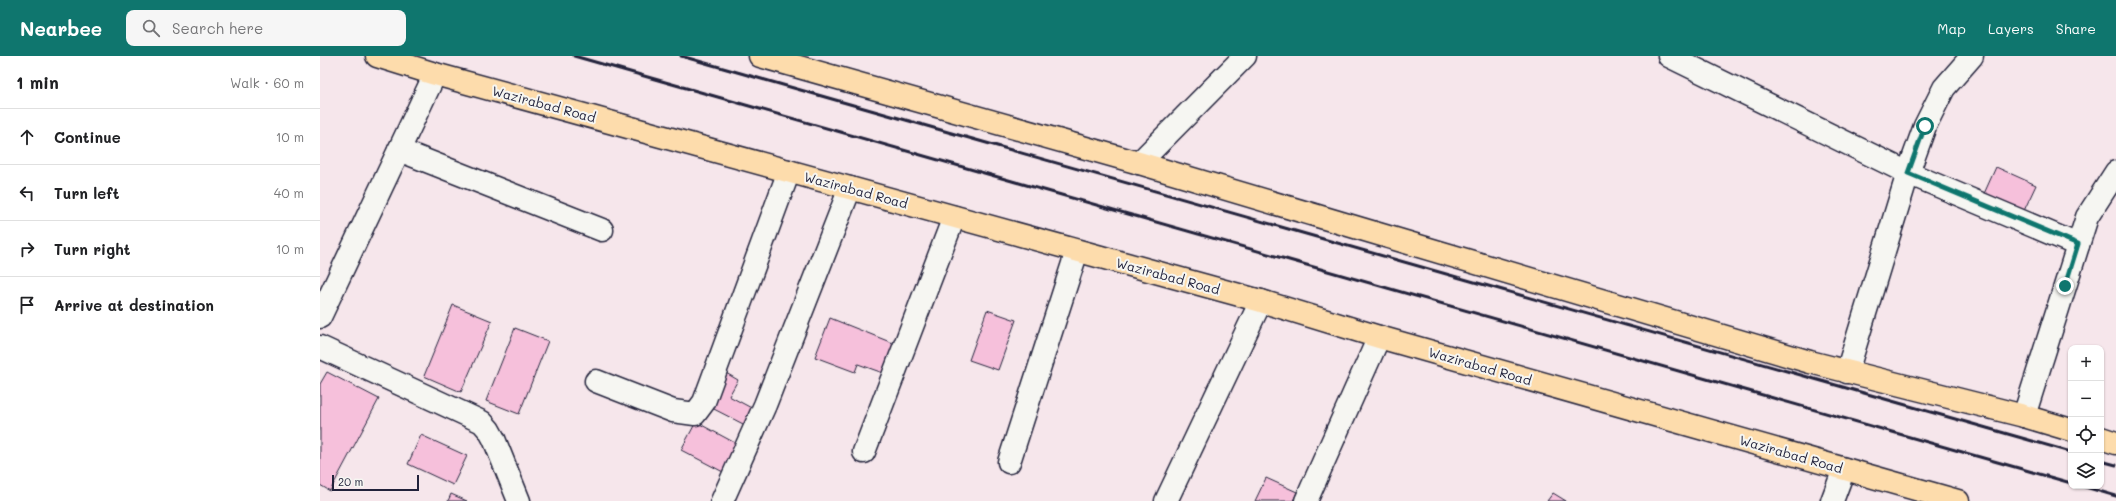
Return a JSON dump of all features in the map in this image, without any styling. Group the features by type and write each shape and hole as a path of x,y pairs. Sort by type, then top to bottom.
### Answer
{"highway":[{"name":"Wazirabad Road","path":"377,56 435,74 1260,301 1379,337 1958,501"},
{"path":"760,56 1139,163 1847,372 2024,416 2068,429"},
{"path":"2104,439 2116,443"}],"street":[{"path":"1139,163 1245,56"},
{"path":"1669,56 1908,173 2078,244"},
{"path":"1847,372 1908,173 1925,126 1944,88 1972,56"},
{"path":"320,317 435,74"},
{"path":"399,150 602,230"},
{"path":"596,381 673,411 695,414 704,402 789,172"},
{"path":"2024,416 2087,217 2116,172"},
{"path":"722,501 765,405 850,188"},
{"path":"864,452 954,217"},
{"path":"1009,462 1077,251"},
{"path":"1166,501 1260,301"},
{"path":"1306,501 1379,337"},
{"path":"320,347 482,422 494,439 519,501"},
{"path":"1832,501 1844,469"}],"building":[{"path":"1996,167 2036,185 2022,215 1983,196"},
{"path":"453,305 492,321 461,392 424,376"},
{"path":"987,310 1016,320 998,370 969,360"},
{"path":"830,318 895,344 883,373 858,364 855,372 815,357"},
{"path":"515,328 548,341 519,414 486,401"},
{"path":"327,372 379,399 330,491 320,485 320,384"},
{"path":"726,373 738,380 729,396 757,411 749,427 708,406"},
{"path":"696,422 739,445 725,473 681,450"},
{"path":"421,435 467,456 453,485 408,464"},
{"path":"1266,478 1297,492 1293,501 1255,501"},
{"path":"1553,493 1566,501 1547,501"},
{"path":"451,494 467,501 448,501"}],"railway":[{"path":"574,56 2068,482"},
{"path":"681,56 2068,451"},
{"path":"2104,462 2116,465"},
{"path":"2092,489 2116,496"}],"route":[{"path":"1925,126 1908,173 2078,244 2065,286"}]}
